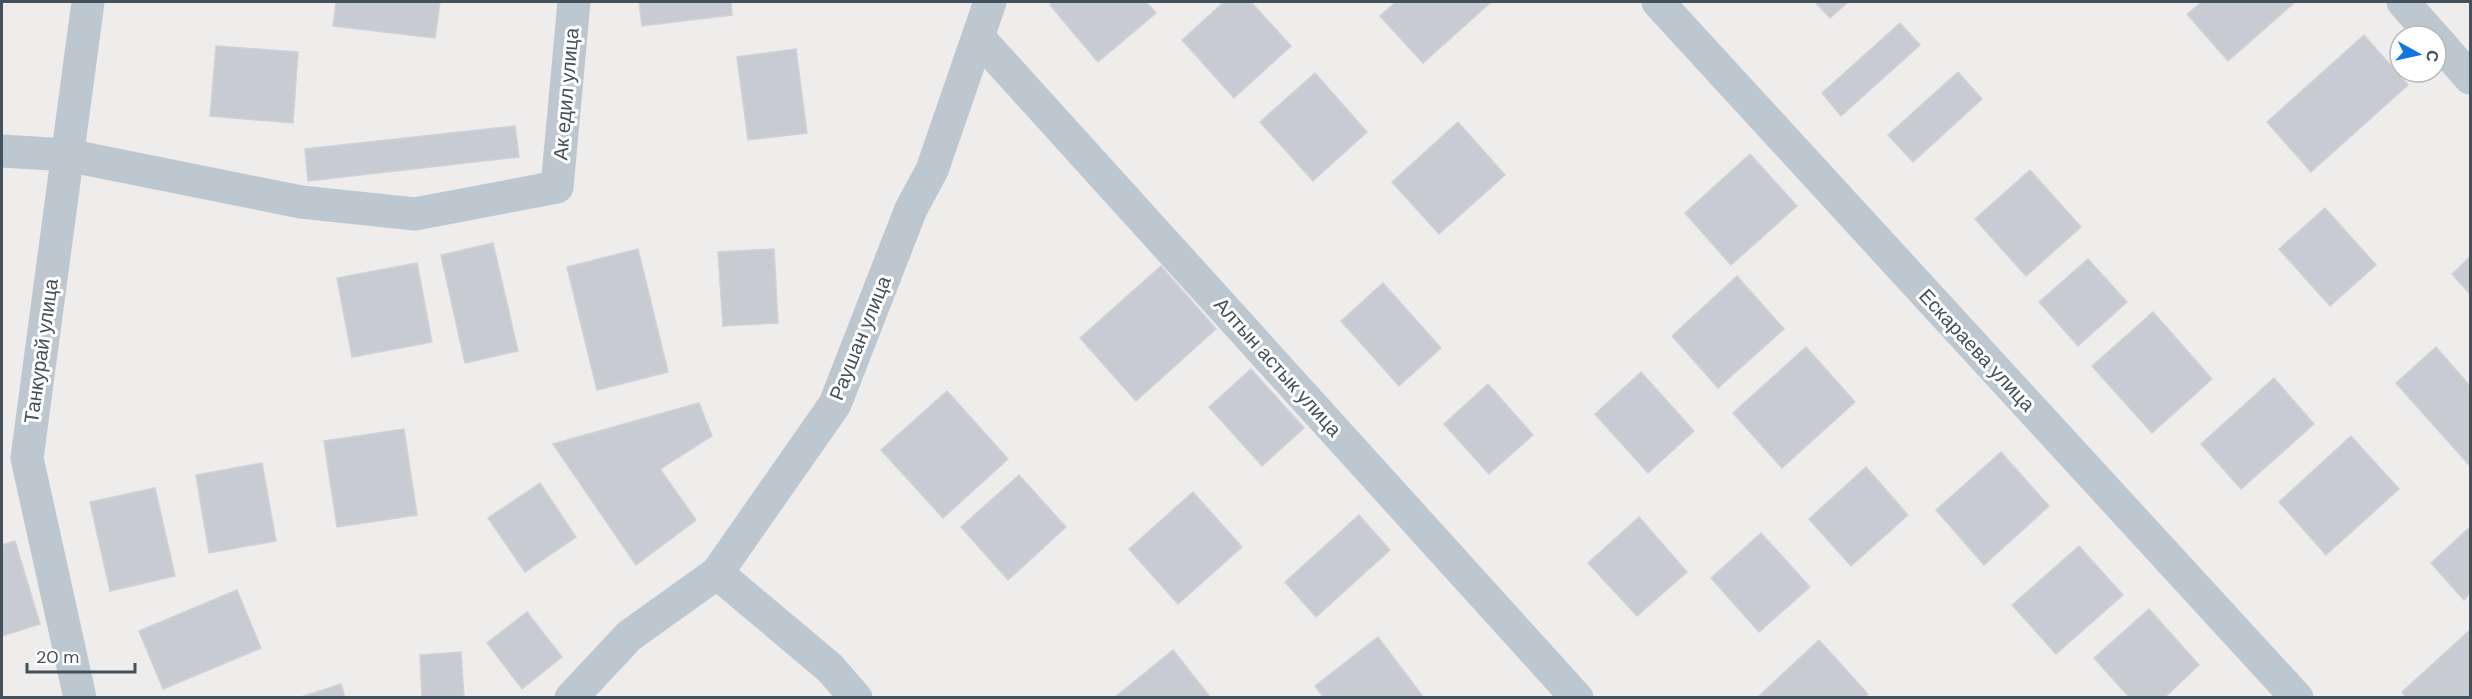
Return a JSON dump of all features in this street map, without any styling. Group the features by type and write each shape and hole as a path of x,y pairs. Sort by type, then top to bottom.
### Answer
{"street":[{"name":"Танкурай улица","path":"80,698 27,458 88,2"},
{"name":"Ак едил улица","path":"67,155 301,202 415,214 557,188 574,2"},
{"name":"Раушан улица","path":"571,698 629,636 717,573 835,404 911,209 932,170 990,2"},
{"name":"Ескараева улица","path":"1658,2 2297,698"},
{"path":"2403,2 2423,24"},
{"name":"Алтын астык улица","path":"978,37 1577,698"},
{"path":"2448,52 2470,78"},
{"path":"2,151 67,155"},
{"path":"717,573 830,668 856,698"}],"building":[{"path":"336,2 440,2 435,38 333,26"},
{"path":"639,2 731,2 732,15 642,26"},
{"path":"1053,2 1146,2 1156,13 1098,62 1050,5"},
{"path":"1224,2 1251,2 1291,46 1234,98 1182,40"},
{"path":"1396,2 1491,2 1423,63 1380,16"},
{"path":"1815,2 1848,2 1830,18"},
{"path":"2202,2 2295,2 2228,61 2187,14"},
{"path":"1900,23 1920,45 1841,116 1822,93"},
{"path":"2364,35 2388,62 2388,84 2408,85 2311,172 2267,122"},
{"path":"216,46 298,52 293,123 210,116"},
{"path":"796,49 807,133 748,140 737,57"},
{"path":"1958,72 1982,99 1913,162 1888,135"},
{"path":"1315,73 1367,132 1313,181 1260,122"},
{"path":"1458,122 1505,175 1439,234 1392,182"},
{"path":"515,126 519,157 308,181 305,149"},
{"path":"1750,154 1797,206 1731,265 1685,213"},
{"path":"2030,170 2081,227 2026,276 1975,219"},
{"path":"2325,208 2376,265 2330,306 2279,249"},
{"path":"493,243 518,351 465,363 441,255"},
{"path":"638,249 668,372 597,390 567,267"},
{"path":"774,249 778,323 723,326 718,252"},
{"path":"2470,257 2470,294 2452,274"},
{"path":"2088,259 2127,302 2078,346 2039,302"},
{"path":"417,263 432,342 352,357 337,278"},
{"path":"1161,266 1216,329 1136,401 1080,338"},
{"path":"1737,276 1784,329 1718,388 1672,336"},
{"path":"1383,283 1441,348 1399,386 1341,321"},
{"path":"2153,312 2212,379 2152,433 2092,366"},
{"path":"1806,347 1855,402 1782,468 1733,413"},
{"path":"2436,347 2470,386 2470,466 2396,383"},
{"path":"1251,369 1304,428 1262,466 1209,407"},
{"path":"1641,372 1694,431 1648,473 1595,414"},
{"path":"2274,378 2314,424 2241,489 2201,444"},
{"path":"1488,384 1533,435 1489,474 1444,424"},
{"path":"947,391 1008,459 943,518 881,450"},
{"path":"699,403 712,436 660,469 696,520 636,565 553,444"},
{"path":"404,429 417,515 337,527 324,441"},
{"path":"2351,436 2399,489 2326,555 2279,502"},
{"path":"2001,452 2049,506 1984,565 1936,510"},
{"path":"262,463 276,541 209,553 196,475"},
{"path":"1866,467 1908,515 1851,566 1809,519"},
{"path":"1019,475 1066,527 1008,580 961,527"},
{"path":"540,483 576,537 525,572 488,518"},
{"path":"155,488 175,576 110,591 90,502"},
{"path":"1193,492 1242,547 1178,604 1129,549"},
{"path":"1359,515 1390,550 1316,617 1285,582"},
{"path":"1639,517 1687,572 1637,616 1588,563"},
{"path":"2470,527 2470,593 2464,600 2431,563"},
{"path":"1761,533 1810,587 1759,632 1711,578"},
{"path":"15,541 40,624 2,636 2,545"},
{"path":"2079,546 2123,595 2056,654 2012,605"},
{"path":"237,590 261,648 163,689 139,631"},
{"path":"2149,609 2199,665 2164,698 2130,698 2094,658"},
{"path":"527,612 562,657 522,689 487,643"},
{"path":"2470,630 2470,698 2406,698 2402,692"},
{"path":"1378,637 1424,698 1324,698 1315,686"},
{"path":"1819,640 1868,694 1864,698 1757,698"},
{"path":"1173,650 1211,698 1114,698"},
{"path":"461,652 464,698 422,698 420,655"},
{"path":"341,684 345,698 298,698"}]}
